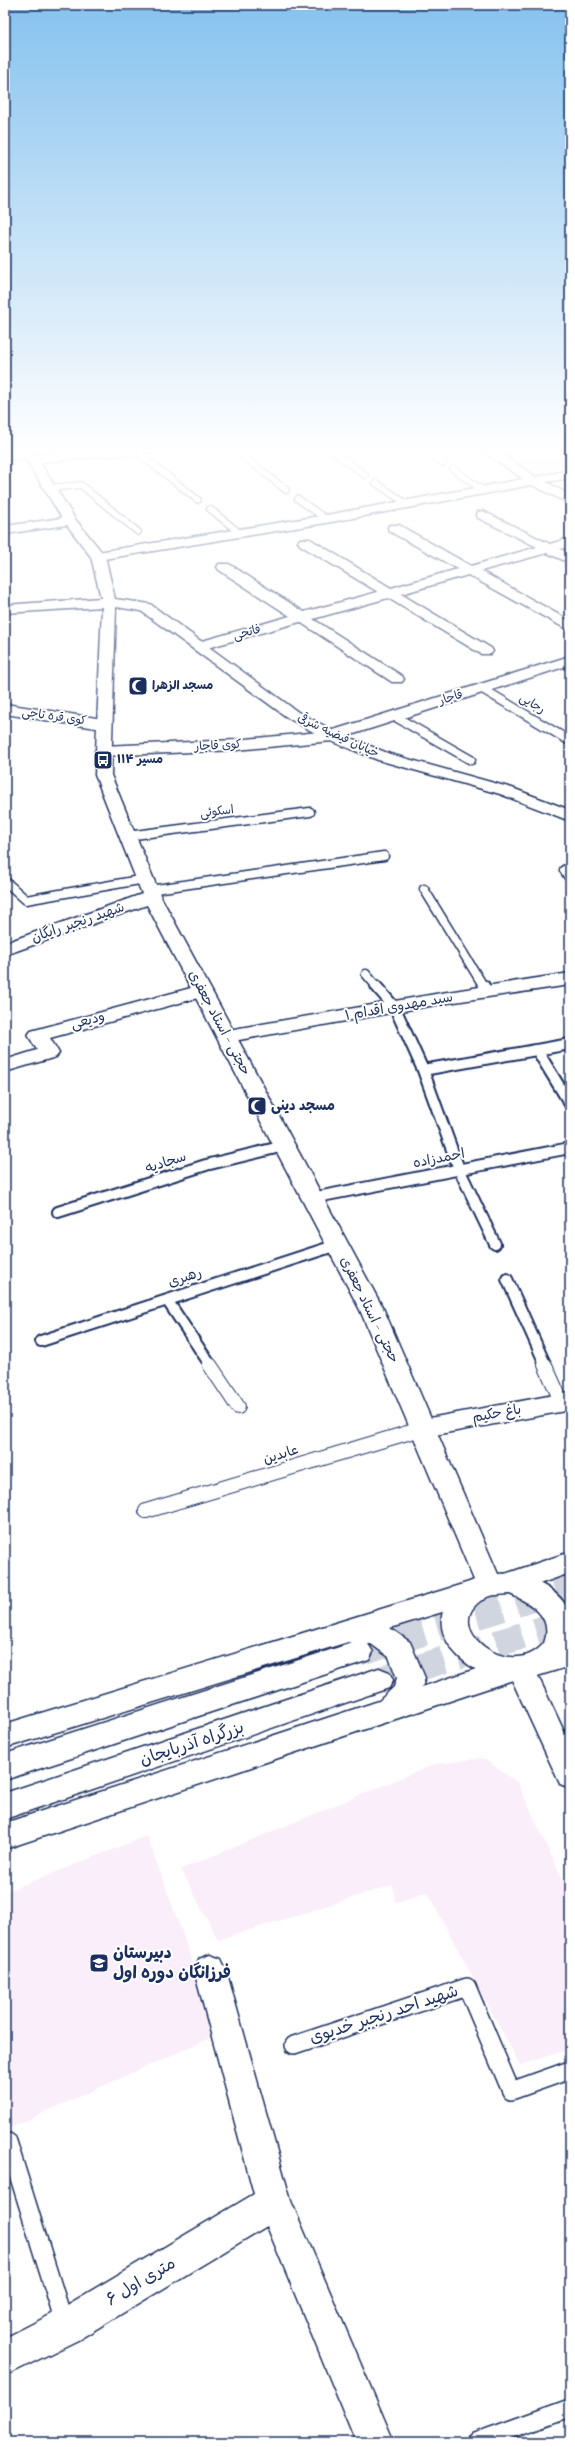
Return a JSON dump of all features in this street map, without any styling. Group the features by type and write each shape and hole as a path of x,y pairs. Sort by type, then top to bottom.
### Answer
{"main road":[{"name":"حجتی - استاد جعفری","path":"99,562 109,602 103,724 103,775 149,889 372,1310 492,1587"},
{"path":"338,562 486,651"},
{"path":"458,562 570,627"},
{"name":"فاتحی","path":"200,646 499,562"},
{"path":"224,567 397,679"},
{"name":"خیابان فیضیه شرقی","path":"5,609 109,602 145,607 293,715 332,736 384,757 506,791 570,816"},
{"name":"قاجار","path":"332,736 481,688 567,663"},
{"name":"کوی قره تاجی","path":"5,709 103,724"},
{"name":"کوی قاجار","path":"103,751 236,746 332,736"},
{"name":"شهید رنجبر رایگان","path":"5,948 149,889"},
{"name":"سید مهدوی اقدام ۱","path":"228,1036 395,1008 486,990 570,979"},
{"name":"ودیعی","path":"5,1066 49,1053 38,1035 202,991"},
{"name":"باغ حکیم","path":"424,1428 566,1402"},
{"path":"5,1736 351,1642 492,1587 570,1562"},
{"path":"492,1587 533,1591 550,1604 560,1621 560,1639 551,1655 521,1668 492,1667 477,1659 466,1649 458,1637 456,1624 458,1611 465,1600 492,1587"},
{"path":"5,1767 376,1633 400,1650 411,1678 406,1694 389,1709"},
{"path":"5,1836 389,1709 521,1668 570,1655"},
{"path":"521,1668 570,1775"},
{"name":"بزرگراه آذربایجان","path":"5,1806 203,1742 379,1680"},
{"path":"210,1970 274,2202 375,2442"},
{"name":"۶ متری اول","path":"5,2358 65,2327 274,2202"}],"lane":[{"name":"رجایی","path":"481,688 570,741"},
{"path":"394,716 471,760"},
{"name":"اسکوئی","path":"127,836 310,812"},
{"path":"5,881 26,900 149,889 384,856"},
{"path":"570,867 564,870 570,878"},
{"path":"424,889 486,990"},
{"path":"366,974 395,1008 423,1070 459,1169 495,1244"},
{"path":"423,1070 570,1044"},
{"path":"537,1050 570,1104"},
{"name":"سجادیه","path":"58,1212 206,1165 284,1146"},
{"name":"احمدزاده","path":"312,1198 570,1148"},
{"name":"رهبری","path":"41,1340 337,1245"},
{"path":"507,1280 566,1402"},
{"path":"167,1300 238,1407"},
{"name":"عابدین","path":"146,1511 424,1428"},
{"name":"شهید احد رنجبر خدیوی","path":"294,2045 467,1987 511,2091 570,2070"},
{"path":"8,2142 65,2327"},
{"path":"475,2442 570,2408"}],"shaded area":[{"path":"483,1758 518,1783 570,1896 570,2049 520,2065 427,1892 395,1903 393,1885 218,1940 181,1869 435,1764"},
{"name":"دبیرستان فرزانگان دوره اول","path":"147,1836 219,2034 5,2130 5,1892"}],"tunnel":[{"path":"359,1652 570,1587"},
{"path":"379,1680 570,1621"}],"place":[{"name":"مسجد الزهرا","path":"138,686"},
{"name":"مسیر ۱۱۴","path":"103,760"},
{"name":"مسجد دینی","path":"257,1106"},
{"name":"دبیرستان فرزانگان دوره اول","path":"99,1963"}]}
